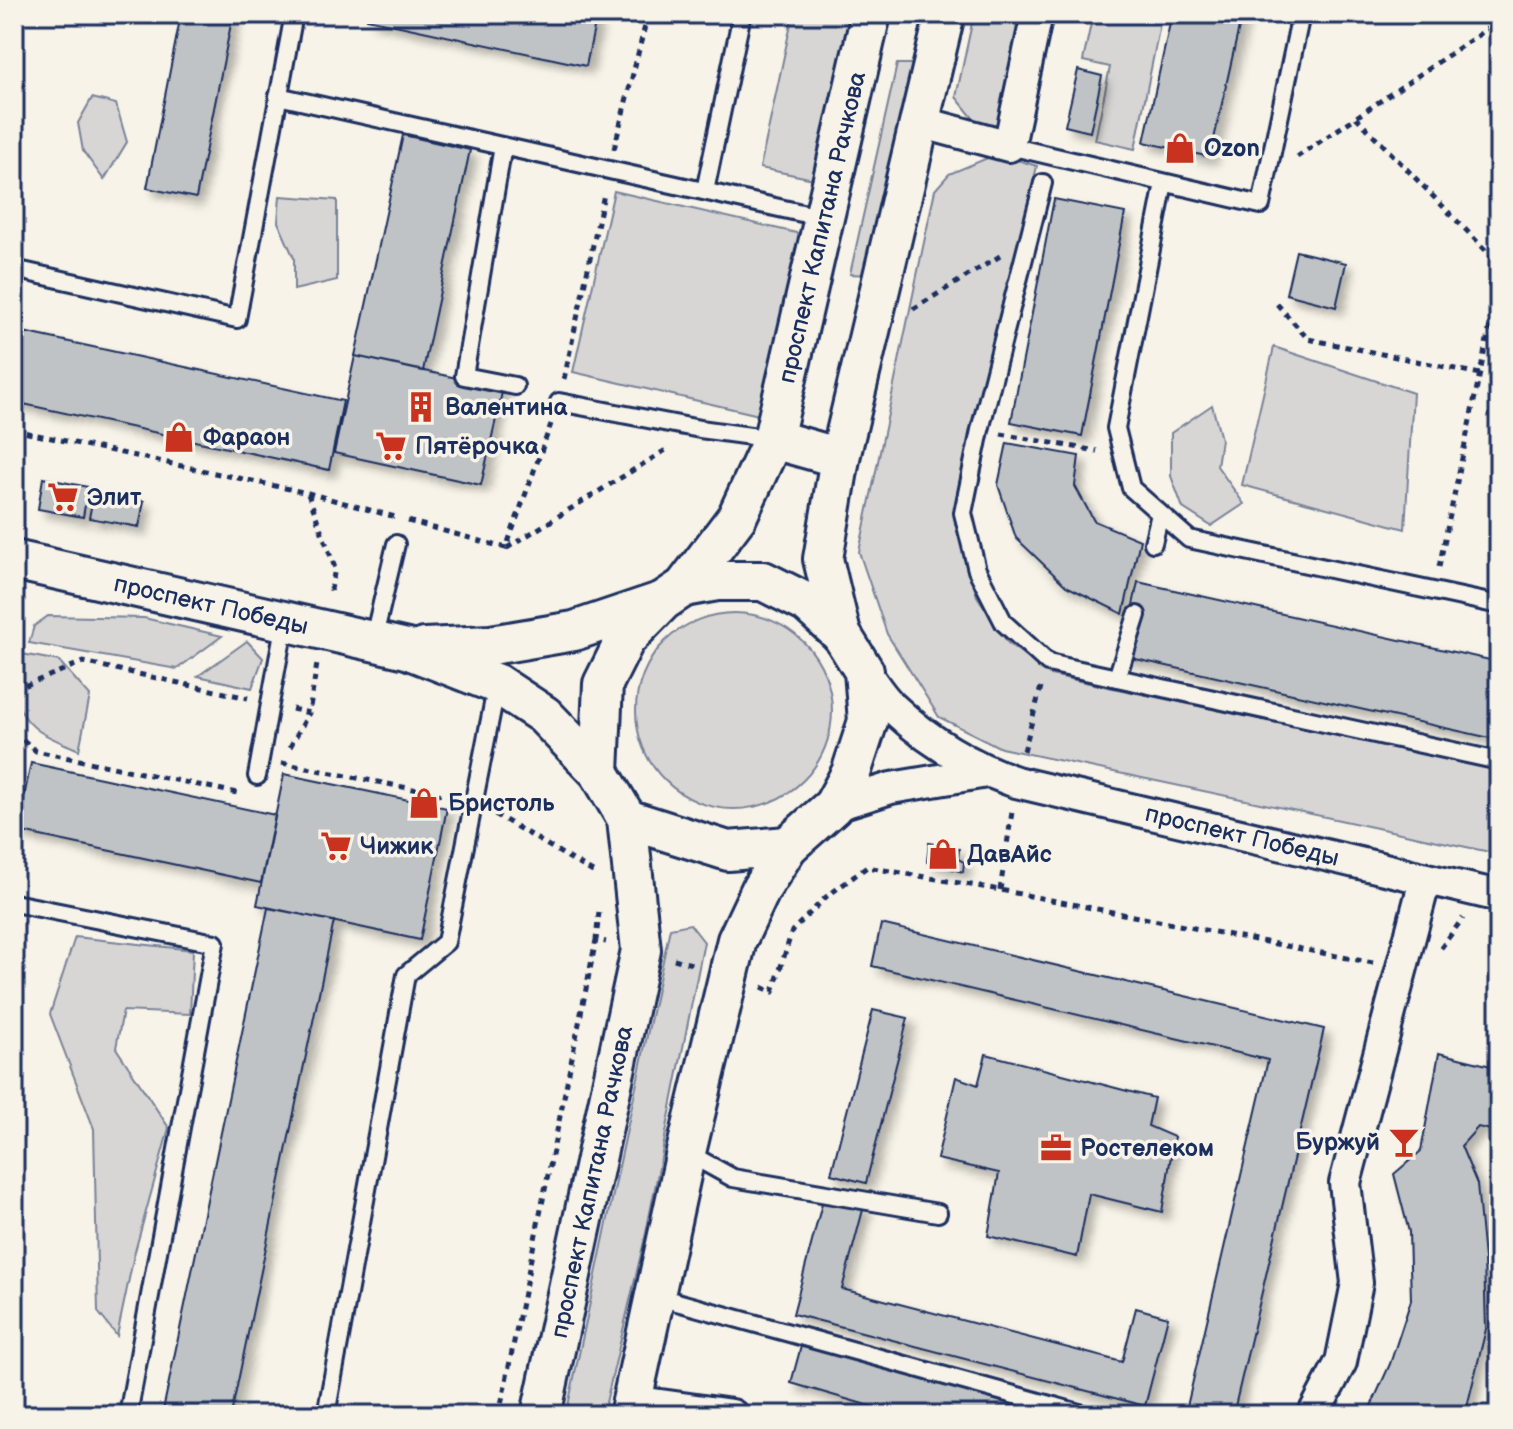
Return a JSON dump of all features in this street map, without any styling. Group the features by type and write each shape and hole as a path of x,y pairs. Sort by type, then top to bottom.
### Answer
{"street":[{"name":"проспект Капитана Рачкова","path":"674,594 737,517 773,439 871,14"},
{"path":"841,634 823,559 840,458 945,14"},
{"path":"920,122 1009,146 1037,14"},
{"path":"773,439 840,458"},
{"name":"проспект Победы","path":"15,564 390,645"},
{"path":"390,645 491,645 574,631 717,581 763,581 807,603 841,634 864,671 868,721 851,773 833,806 788,846 761,889 737,940 686,1152 630,1408 706,1409 732,1415"},
{"path":"599,772 603,684 625,640 674,594"},
{"path":"390,645 497,684 544,715 599,772 611,797 627,819 728,851 788,846"},
{"name":"проспект Победы","path":"864,671 890,705 939,745 987,772 1016,782 1490,894"},
{"path":"833,806 891,788 987,772"},
{"name":"проспект Капитана Рачкова","path":"541,1415 641,950 627,819"},
{"path":"1313,1415 1341,1362 1357,1283 1345,1183 1425,880"}],"lane":[{"path":"14,269 237,319 294,14"},
{"path":"705,191 742,14"},
{"path":"1009,146 1261,205 1301,14"},
{"path":"278,96 824,218"},
{"path":"503,146 464,376 515,386"},
{"path":"1043,183 980,430 963,513 977,570 1004,623 1048,663 1499,761"},
{"path":"1164,183 1116,428 1131,488 1189,539 1499,605"},
{"path":"559,402 700,429 773,439"},
{"path":"1153,543 1160,514"},
{"path":"390,645 396,544"},
{"path":"1117,678 1137,615"},
{"path":"265,775 270,703 285,621"},
{"path":"326,1415 406,975 446,942 497,684"},
{"path":"14,903 215,943 128,1415"},
{"path":"686,1152 733,1178 938,1213"},
{"path":"655,1296 1087,1415"}],"path":[{"path":"14,430 308,493 506,548 559,402 648,14"},
{"path":"1267,177 1499,21"},
{"path":"1356,117 1499,264"},
{"path":"1434,592 1499,283"},
{"path":"1277,304 1308,339 1480,374"},
{"path":"980,430 1122,456"},
{"path":"265,775 281,763 309,713 335,568 308,493"},
{"path":"14,690 83,662 309,713"},
{"path":"14,732 36,751 241,793"},
{"path":"281,763 474,801 602,877"},
{"path":"596,940 727,973 773,992 792,931 826,897 867,867 1403,968 1425,968 1490,894"},
{"path":"499,1415 596,940 599,908"}],"shaded area":[{"path":"793,14 853,14 814,179 760,168"},
{"path":"974,14 1025,14 1001,128 977,123 956,97"},
{"path":"1093,14 1162,14 1135,149 1095,140 1110,67 1083,61"},
{"path":"897,64 915,64 869,275 850,274"},
{"path":"92,98 116,104 127,142 104,180 83,151 78,123"},
{"path":"997,154 1037,166 955,524 977,596 1008,643 1051,675 1499,769 1499,854 1001,748 939,717 887,634 859,552 935,190 949,174"},
{"path":"614,191 801,234 759,415 573,372"},
{"path":"280,196 337,200 337,280 294,290 294,258 278,222"},
{"path":"1274,347 1413,393 1405,529 1242,485"},
{"path":"1212,405 1221,439 1217,466 1244,504 1211,526 1183,508 1171,476 1171,433"},
{"path":"734,613 771,621 803,642 824,674 832,711 824,748 803,780 771,801 734,809 697,801 665,780 644,748 636,711 644,674 665,642 697,621"},
{"path":"48,616 144,618 222,636 177,669 29,643 34,626"},
{"path":"247,641 263,658 252,688 198,676"},
{"path":"22,654 59,661 90,696 79,750 39,731 24,715 15,695 14,684 14,674"},
{"path":"690,924 704,942 646,1233 603,1415 566,1415 670,928"},
{"path":"75,937 193,950 190,1014 123,1011 116,1048 169,1128 134,1255 117,1336 98,1312 94,1129 50,1014"}],"building":[{"path":"181,14 233,14 196,198 147,188"},
{"path":"368,14 597,14 586,66 367,19"},
{"path":"1172,14 1242,14 1210,157 1144,142"},
{"path":"1078,70 1102,76 1090,132 1065,126"},
{"path":"403,135 470,150 423,371 355,356"},
{"path":"1054,199 1125,213 1082,436 1011,422"},
{"path":"1296,251 1346,263 1336,307 1286,294"},
{"path":"14,330 343,401 329,470 14,402"},
{"name":"Валентина","path":"355,356 503,388 481,485 334,453"},
{"path":"1007,443 1079,456 1075,486 1094,521 1140,540 1123,614 1066,586 1016,538 998,485"},
{"path":"43,478 88,487 83,517 38,509"},
{"path":"94,492 144,501 139,527 89,518"},
{"path":"1138,582 1499,662 1499,740 1122,656"},
{"path":"31,763 275,815 261,883 17,831"},
{"path":"284,774 447,808 420,940 257,905"},
{"name":"ДавАйс","path":"929,843 959,849 958,859 964,862 963,872 927,862"},
{"path":"268,908 334,921 231,1415 162,1415"},
{"path":"881,924 1324,1029 1233,1415 1185,1415 1268,1060 872,966"},
{"path":"873,1010 908,1018 866,1183 831,1174"},
{"path":"1439,1053 1499,1068 1499,1132 1478,1127 1461,1146 1477,1184 1486,1329 1465,1415 1367,1415 1390,1364 1411,1300 1409,1232 1394,1174 1421,1151"},
{"name":"Ростелеком","path":"986,1054 1154,1098 1148,1126 1174,1137 1162,1212 1089,1194 1077,1257 988,1236 999,1173 937,1159 956,1077 978,1085"},
{"path":"824,1196 864,1206 842,1289 1122,1362 1136,1308 1168,1317 1145,1406 793,1314"},
{"path":"803,1339 1061,1415 901,1415 791,1383"}],"place":[{"name":"Ozon","path":"1180,148"},
{"name":"Валентина","path":"421,407"},
{"name":"Фараон","path":"179,437"},
{"name":"Пятёрочка","path":"391,446"},
{"name":"Элит","path":"63,497"},
{"name":"Бристоль","path":"424,803"},
{"name":"Чижик","path":"336,846"},
{"name":"ДавАйс","path":"943,854"},
{"name":"Буржуй","path":"1404,1142"},
{"name":"Ростелеком","path":"1056,1148"}]}
